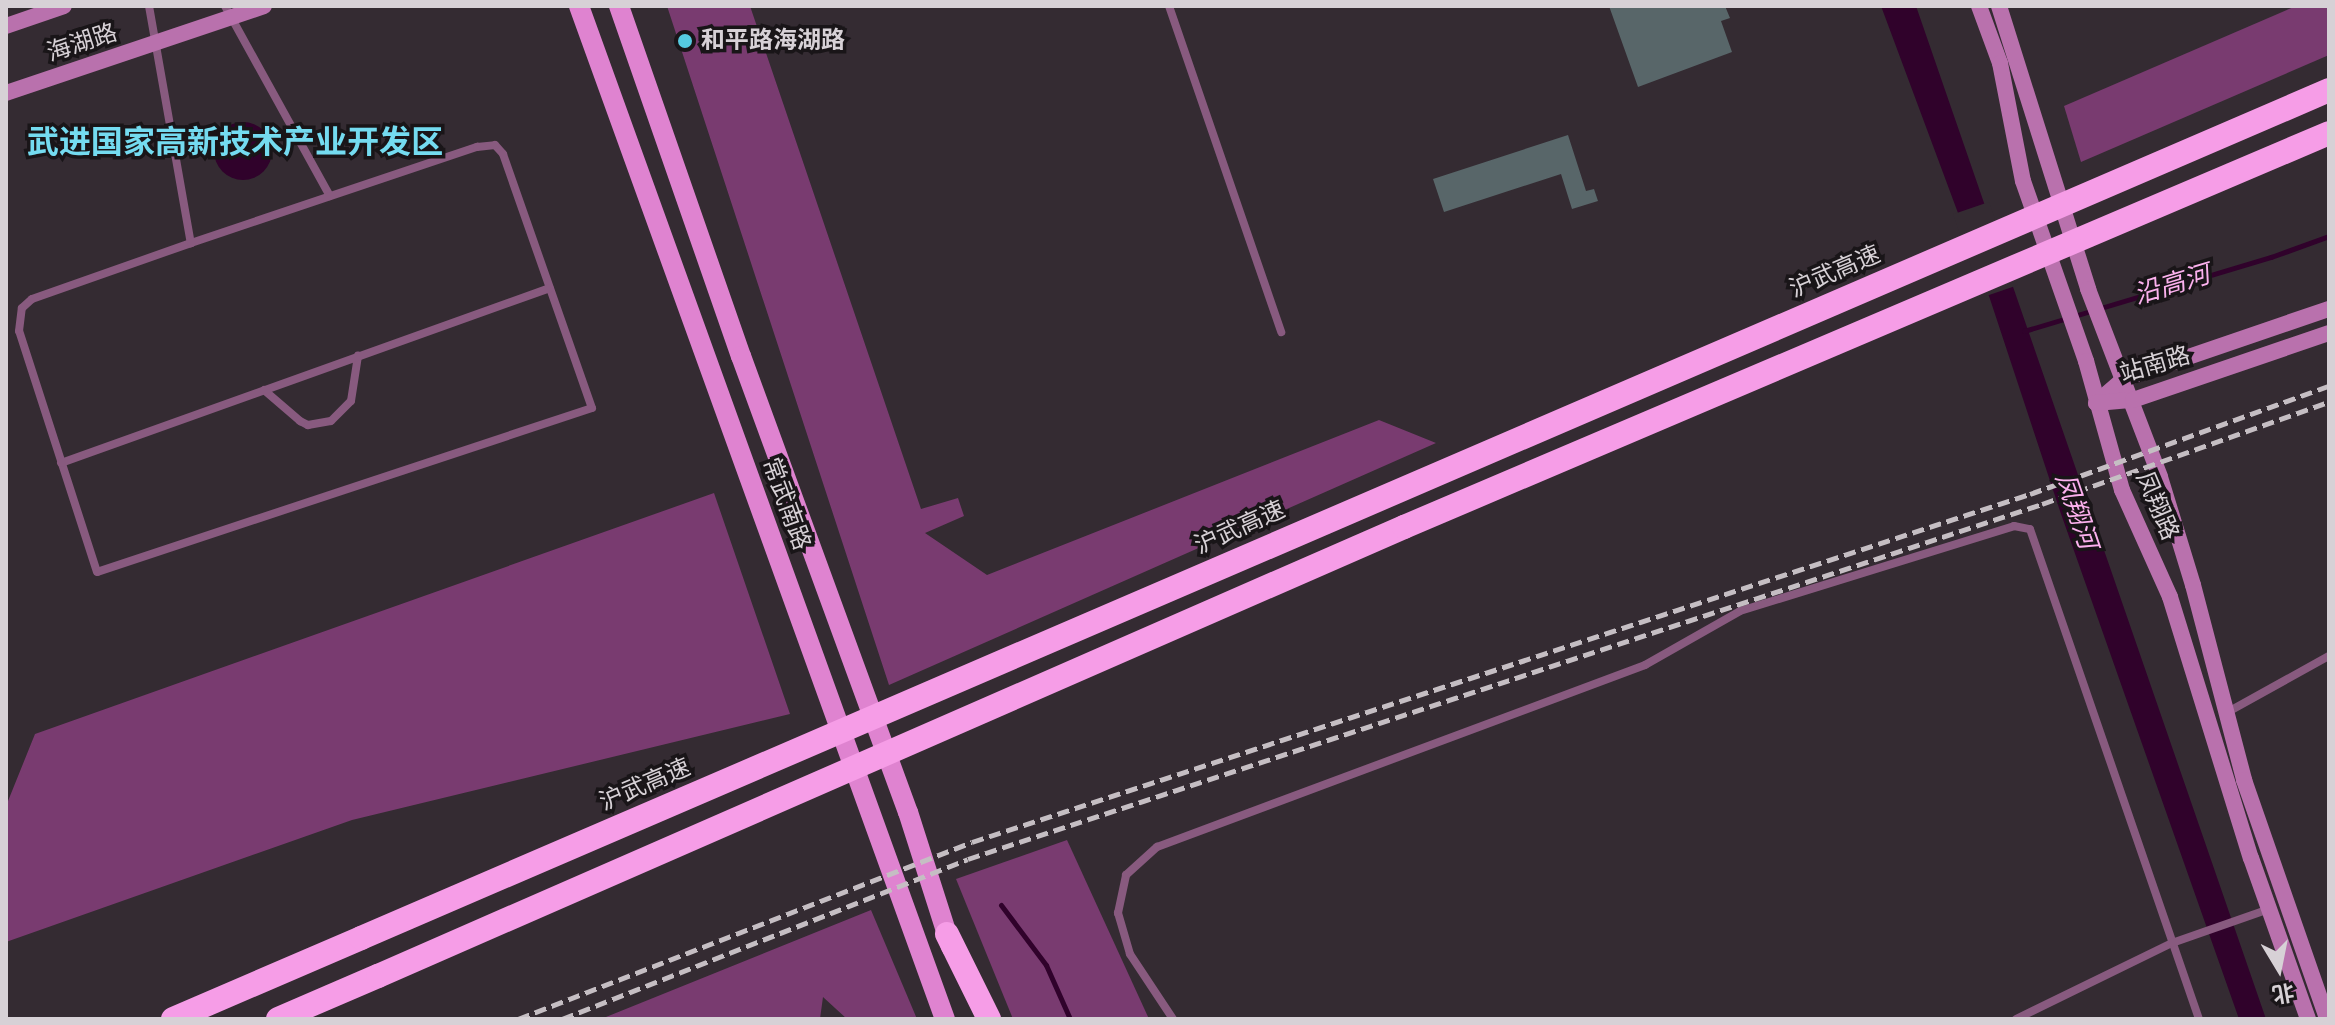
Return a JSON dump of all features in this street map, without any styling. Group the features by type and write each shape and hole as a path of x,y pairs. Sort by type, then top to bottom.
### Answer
{"highway":[{"name":"沪武高速","path":"173,1019 2329,90"},
{"path":"278,1019 1404,527 2329,133"},
{"path":"947,934 989,1019"},
{"path":"296,1019 378,976"}],"main road":[{"name":"常武南路","path":"579,6 945,1019"},
{"name":"常武南路","path":"619,6 741,356 908,812 974,1019"}],"street":[{"name":"海湖路","path":"6,26 64,6"},
{"name":"海湖路","path":"6,93 154,44 228,11 264,6"},
{"name":"凤翔路","path":"1979,6 2000,63 2023,181 2086,361 2122,490 2170,597 2268,910 2308,1019"},
{"name":"凤翔路","path":"1999,6 2088,289 2133,400 2193,585 2244,780 2327,1019"},
{"name":"站南路","path":"2096,403 2124,379 2329,309"},
{"name":"站南路","path":"2096,403 2133,400 2329,333"}],"lane":[{"path":"149,6 191,243"},
{"path":"1170,6 1281,332"},
{"path":"228,11 330,196"},
{"path":"495,145 503,154 592,408 97,572 19,331 22,308 32,299 330,196 477,147 495,145"},
{"path":"61,463 550,288"},
{"path":"264,390 308,425 331,421 351,401 358,356"},
{"path":"1173,1019 1130,954 1118,913 1126,875 1157,847 1645,665 1740,611 2014,526 2030,529 2199,1019"},
{"path":"2226,713 2329,656"},
{"path":"2016,1019 2172,943 2285,903"}],"shaded area":[{"path":"667,6 750,6 921,509 958,498 964,516 925,533 987,575 1379,420 1436,443 889,685"},
{"path":"2296,6 2329,6 2329,55 2081,162 2064,106"},
{"path":"714,493 790,714 352,820 6,942 6,806 35,734"},
{"path":"1067,840 1149,1019 1013,1019 956,879"},
{"path":"871,910 917,1019 847,1019 823,997 820,1019 601,1019"}],"water":[{"name":"凤翔河","path":"1881,6 1916,6 2266,1019 2239,1019 2060,511 1990,299"},
{"path":"243,122 264,130 272,151 264,172 243,180 222,172 214,151 222,130"}],"pier":[{"path":"1989,202 2018,285 1982,298 1953,214"}],"building":[{"path":"1609,6 1725,6 1730,18 1721,21 1732,52 1638,87"},
{"path":"1568,135 1586,191 1594,189 1598,201 1572,209 1561,174 1444,212 1433,179"}],"waterway":[{"name":"沿高河","path":"2024,331 2271,257 2329,236"},
{"path":"1001,905 1046,965 1070,1019"}],"railway":[{"path":"518,1019 972,842 2030,494 2329,386"},
{"path":"562,1019 968,859 2042,504 2329,402"}],"place":[{"name":"和平路海湖路","path":"685,41"}],"district":[{"name":"武进国家高新技术产业开发区","path":"235,142"}]}
